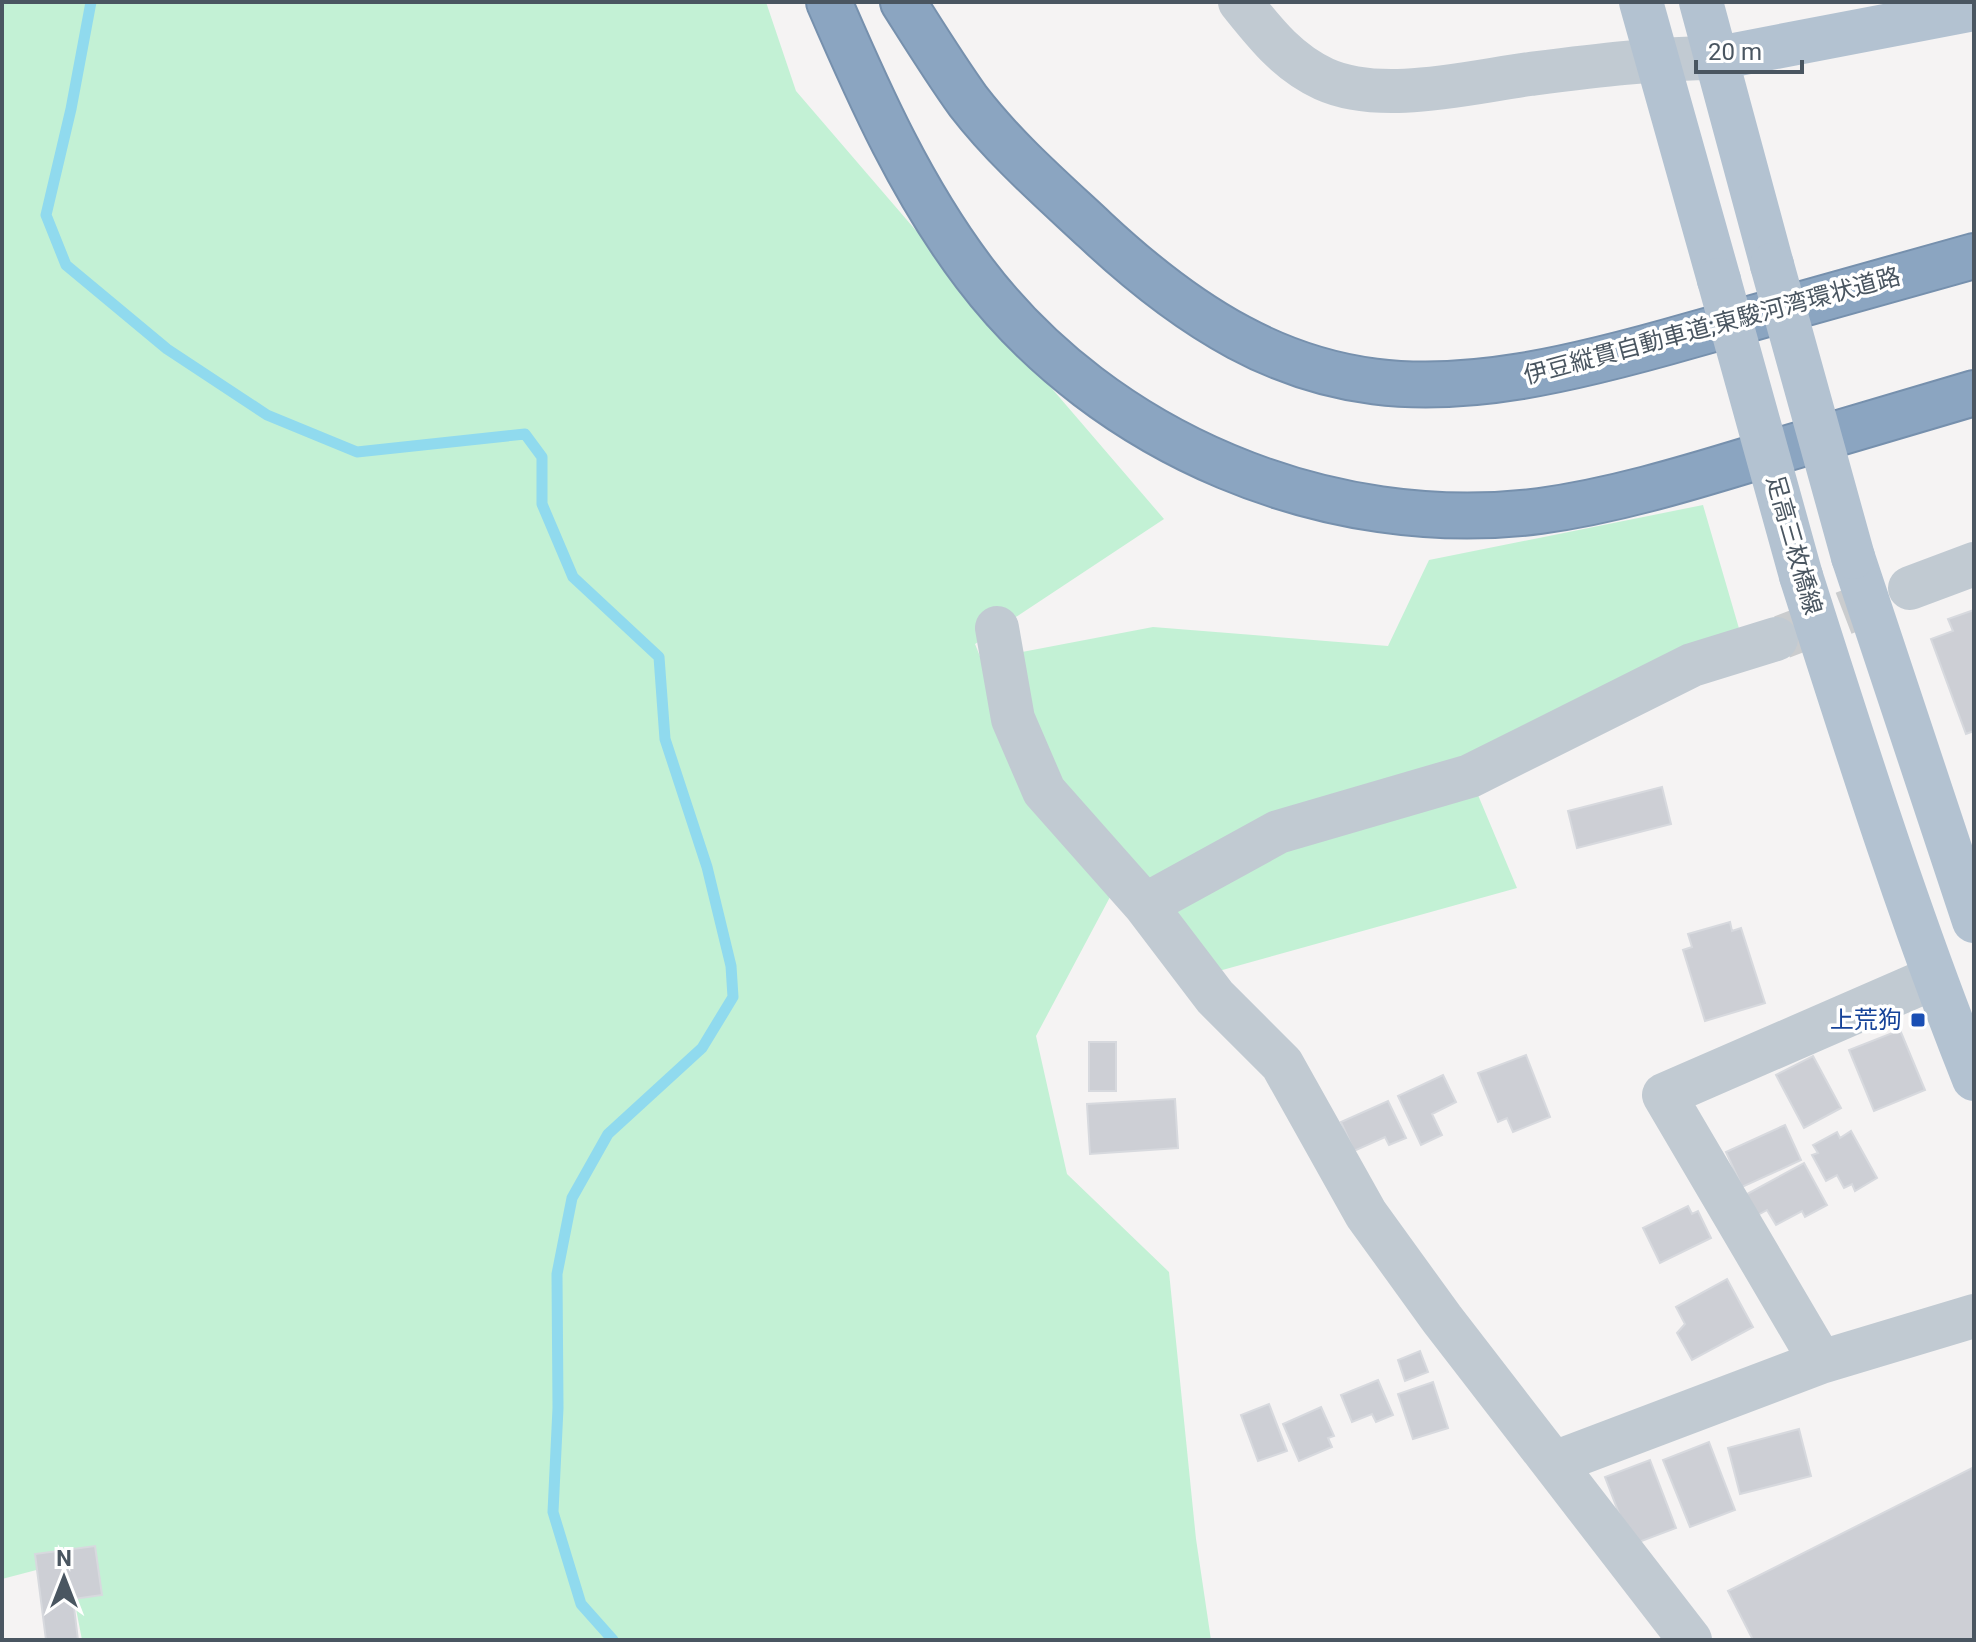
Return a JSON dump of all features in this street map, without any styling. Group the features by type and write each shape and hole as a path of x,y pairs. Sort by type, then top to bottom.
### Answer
{"highway":[{"path":"829,2 894,146 931,212 976,276 1027,333 1081,381 1144,425 1214,462 1281,487 1351,504 1418,514 1478,517 1541,511 1671,483 1974,393"},
{"path":"838,2 862,77"},
{"path":"903,2 969,102 1026,165 1105,239"},
{"path":"927,2 949,43 1033,161 1105,239"},
{"name":"伊豆縦貫自動車道;東駿河湾環状道路","path":"1105,239 1193,312 1234,337 1286,361 1340,377 1396,385 1455,386 1559,371 1974,256"}],"main road":[{"name":"足高三枚橋線","path":"1641,2 1801,576 1933,978 1974,1079"},
{"path":"1701,2 1853,557 1974,921"},
{"path":"1718,58 1974,9"}],"street":[{"path":"1240,2 1284,55 1326,80 1371,91 1418,88 1657,58 1718,58"},
{"path":"1910,588 1974,564"},
{"path":"997,628 1013,719 1044,791 1145,905 1215,997 1282,1064 1366,1214 1442,1319 1690,1640"},
{"path":"1145,905 1278,832 1470,776 1692,665 1776,639"},
{"path":"1821,1362 1664,1095 1933,978"},
{"path":"1554,1463 1821,1362 1974,1316"}],"green space":[{"path":"2,2 766,2 796,91 1164,519 975,644 1032,785 1110,897 1036,1036 1067,1174 1169,1272 1196,1539 1211,1640 82,1640 67,1562 2,1579"},
{"path":"1703,505 1745,649 1470,776 1517,888 1208,974 1040,761 1022,652 1153,627 1388,646 1429,560"}],"building":[{"path":"1974,610 1974,731 1966,734 1931,639 1953,631 1948,619"},
{"path":"1662,787 1671,824 1577,848 1568,811"},
{"path":"1730,922 1732,931 1741,928 1765,1003 1705,1021 1683,950 1692,947 1688,934"},
{"path":"1900,1030 1925,1090 1874,1111 1849,1050"},
{"path":"1089,1042 1116,1042 1116,1091 1089,1091"},
{"path":"1526,1055 1550,1117 1513,1132 1507,1118 1498,1122 1478,1073"},
{"path":"1813,1056 1841,1108 1804,1128 1776,1075"},
{"path":"1443,1075 1456,1102 1432,1114 1442,1135 1421,1145 1398,1096"},
{"path":"1175,1099 1178,1148 1090,1154 1087,1104"},
{"path":"1388,1101 1406,1138 1389,1145 1385,1137 1354,1151 1341,1122"},
{"path":"1785,1125 1801,1160 1742,1187 1726,1152"},
{"path":"1851,1131 1877,1178 1855,1191 1852,1184 1844,1188 1837,1175 1826,1181 1812,1155 1818,1153 1813,1145 1837,1132 1840,1138"},
{"path":"1804,1163 1827,1205 1805,1217 1802,1211 1776,1225 1767,1210 1749,1220 1738,1199"},
{"path":"1688,1206 1692,1214 1698,1211 1711,1238 1660,1263 1643,1228"},
{"path":"1727,1279 1753,1327 1692,1360 1677,1333 1685,1324 1676,1307"},
{"path":"1420,1351 1428,1372 1405,1381 1398,1360"},
{"path":"1378,1380 1393,1415 1376,1422 1372,1414 1352,1422 1341,1395"},
{"path":"1433,1382 1448,1428 1413,1439 1398,1394"},
{"path":"1269,1404 1287,1451 1258,1461 1241,1415"},
{"path":"1321,1407 1334,1436 1328,1438 1332,1447 1299,1461 1283,1424"},
{"path":"1799,1429 1811,1476 1740,1494 1728,1448"},
{"path":"1709,1442 1735,1510 1690,1527 1663,1460"},
{"path":"1650,1460 1676,1528 1631,1545 1605,1477"},
{"path":"1974,1467 1974,1640 1753,1640 1728,1591"},
{"path":"95,1546 102,1595 73,1599 78,1640 46,1640 35,1554"}],"waterway":[{"path":"91,2 71,109 46,215 66,265 167,349 267,415 357,452 525,434 542,457 542,504 573,577 659,657 665,739 707,867 731,966 733,997 702,1048 608,1134 572,1198 557,1274 558,1408 553,1512 581,1604 613,1640"}],"tunnel":[{"path":"1782,637 1904,590"}],"place":[{"name":"上荒狗","path":"1918,1020"}]}
